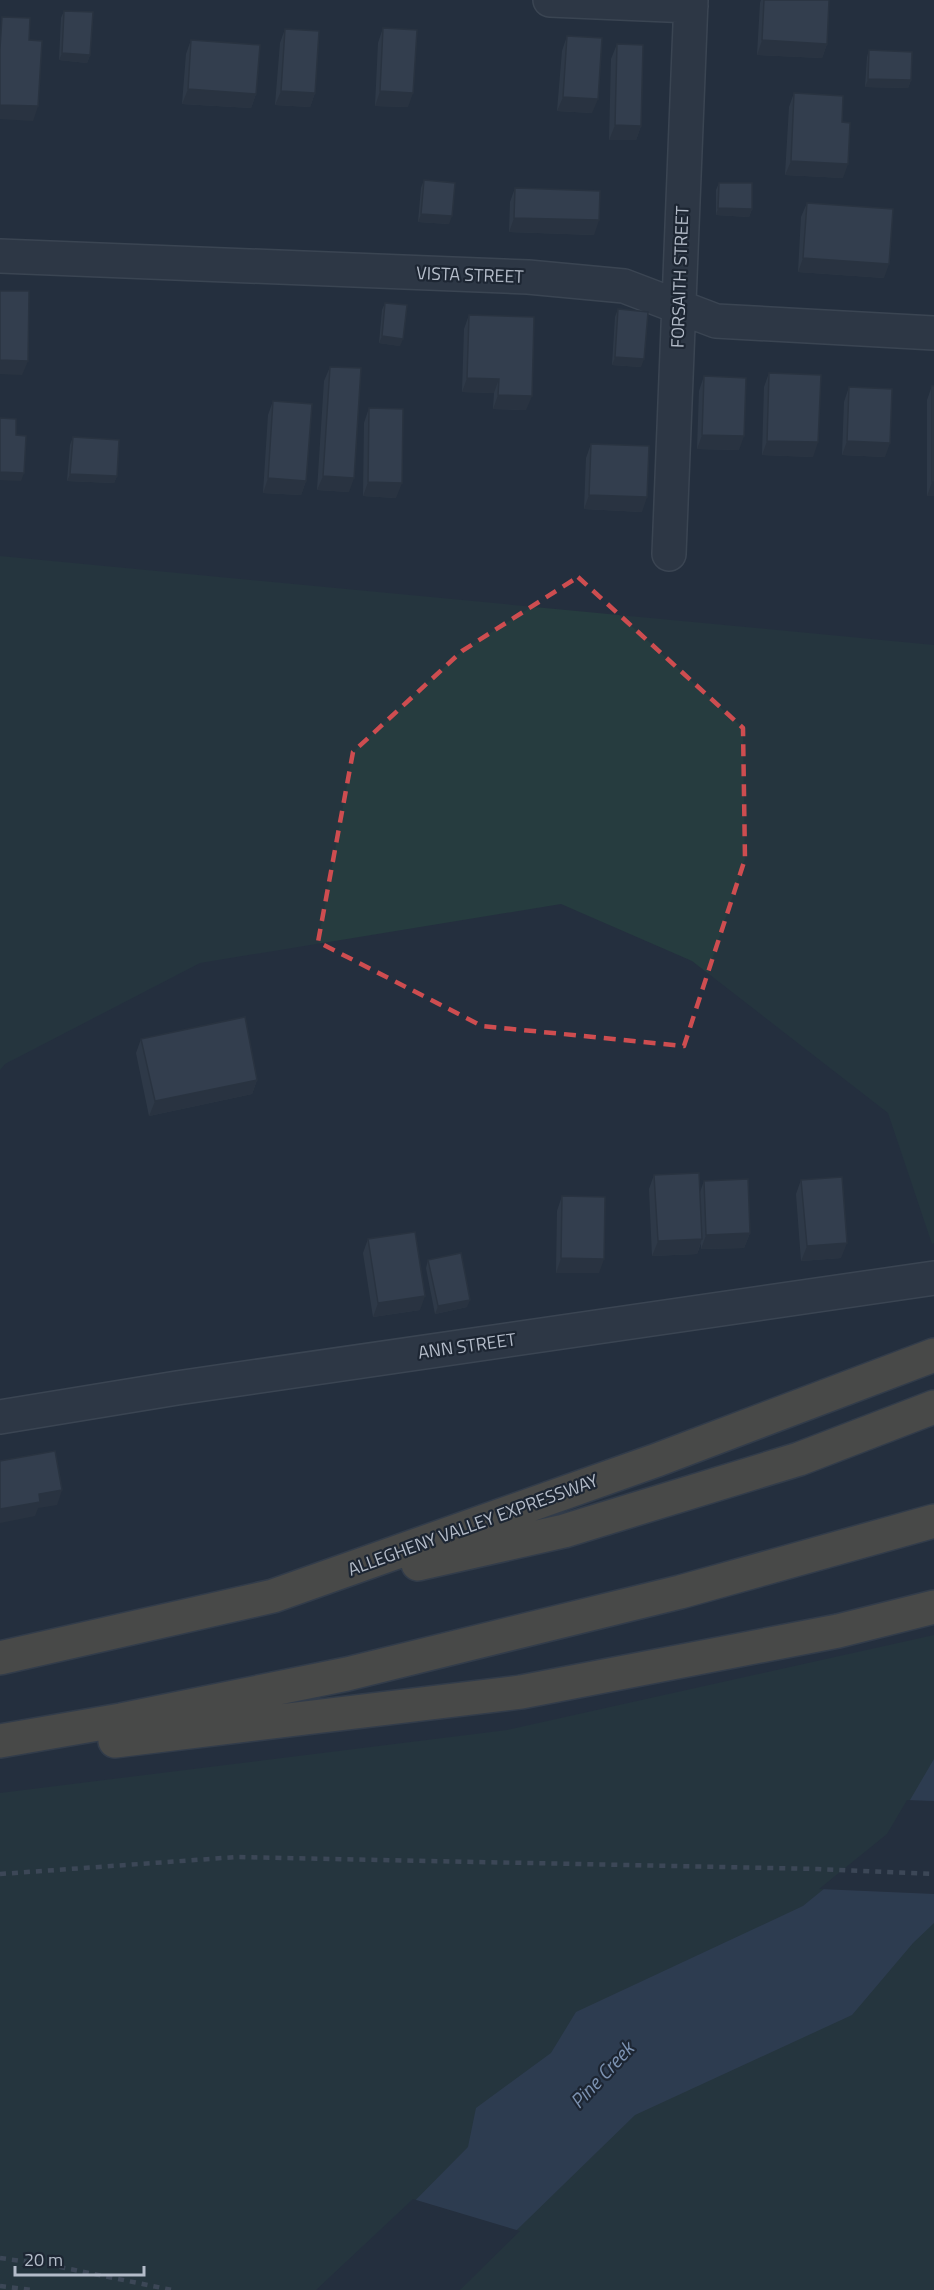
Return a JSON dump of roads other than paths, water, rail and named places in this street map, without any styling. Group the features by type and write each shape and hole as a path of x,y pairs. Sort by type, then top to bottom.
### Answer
{"highway":[{"name":"ALLEGHENY VALLEY EXPRESSWAY","path":"0,1658 273,1596 657,1460 934,1355"},
{"path":"273,1596 564,1530 799,1459 934,1407"},
{"path":"0,1741 121,1720 347,1674 680,1592 934,1521"},
{"path":"0,1754 521,1692 837,1631 934,1607"}],"street":[{"path":"550,0 691,3"},
{"name":"FORSAITH STREET","path":"669,554 691,3"},
{"name":"VISTA STREET","path":"0,256 528,277 624,286 716,321 934,333"},
{"name":"ANN STREET","path":"0,1417 177,1388 934,1278"}],"water":[{"name":"Pine Creek","path":"934,1759 934,1923 913,1943 852,2015 635,2115 455,2290 319,2290 395,2221 468,2147 476,2108 551,2053 576,2012 803,1906 889,1836"}],"railway":[{"path":"0,1874 237,1857 818,1869 934,1874"},
{"path":"0,2258 50,2265 172,2290"},
{"path":"0,2286 31,2290"}]}
